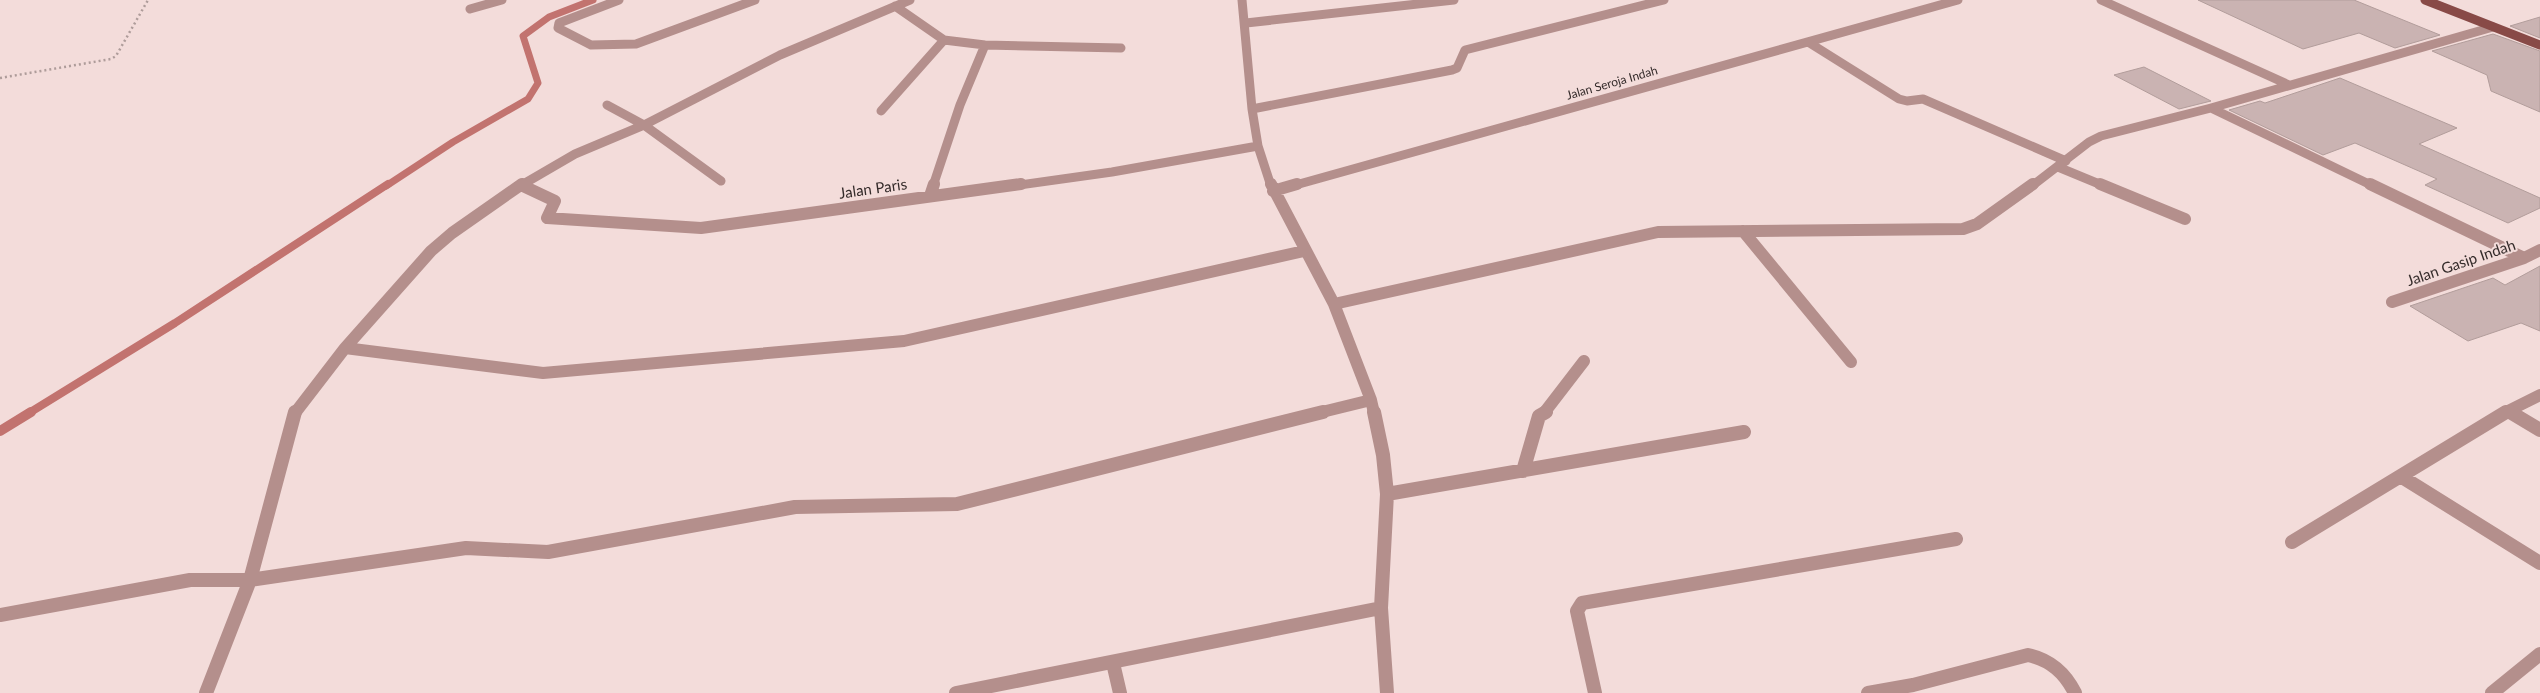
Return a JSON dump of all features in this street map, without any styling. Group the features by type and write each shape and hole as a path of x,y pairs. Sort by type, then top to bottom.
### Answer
{"main road":[{"path":"2425,0 2540,45"}],"street":[{"path":"470,9 502,0"},
{"path":"619,0 559,23 558,28 590,45 636,44 755,0"},
{"path":"206,693 250,580 296,410 345,348 431,251 452,233 521,185 583,150 644,125 780,54 910,0"},
{"path":"1242,0 1246,23 1252,109 1258,146 1273,191 1334,304 1371,400 1383,455 1387,494 1382,608 1387,693"},
{"path":"1246,23 1454,0"},
{"path":"1252,109 1452,70 1456,68 1466,50 1664,0"},
{"name":"Jalan Seroja Indah","path":"1273,191 1958,0"},
{"path":"2101,0 2290,85"},
{"path":"895,6 944,40 985,45 1121,48"},
{"path":"1334,304 1640,235 1669,232 1963,229 1977,224 2062,164 2089,142 2101,136 2211,108 2493,26"},
{"path":"881,111 944,40"},
{"path":"1808,42 1899,99 1907,101 1923,99 2185,219"},
{"path":"930,196 960,105 985,45"},
{"path":"607,105 644,125 721,181"},
{"path":"2211,108 2524,258"},
{"name":"Jalan Paris","path":"521,185 555,201 548,218 695,229 1112,172 1258,146"},
{"path":"1744,231 1851,362"},
{"name":"Jalan Gasip Indah","path":"2392,302 2524,258 2540,250"},
{"path":"345,348 522,372 543,373 896,342 1304,251"},
{"path":"1523,471 1540,416 1546,412 1584,362"},
{"path":"2292,542 2508,411 2540,395"},
{"path":"0,615 205,578 250,580 466,548 548,552 796,507 957,504 1371,400"},
{"path":"2508,411 2540,430"},
{"path":"1387,494 1744,432"},
{"path":"2402,477 2540,564"},
{"path":"1595,693 1577,611 1582,603 1956,539"},
{"path":"956,693 1382,608"},
{"path":"2492,693 2540,654"},
{"path":"1868,693 1914,689 2028,655 2041,657 2055,666 2068,678 2075,693"},
{"path":"1114,663 1120,693"}],"path":[{"path":"0,78 111,59 116,56 148,0"}],"building":[{"path":"2198,0 2354,0 2440,35 2395,48 2359,33 2303,49"},
{"path":"2540,17 2540,38 2510,26"},
{"path":"2493,34 2540,51 2540,112 2491,91 2487,75 2432,51"},
{"path":"2144,67 2211,101 2179,109 2114,75"},
{"path":"2340,78 2457,128 2419,144 2540,198 2540,208 2508,223 2425,185 2437,179 2355,143 2323,155 2229,110 2260,101 2265,103"},
{"path":"2540,266 2540,331 2521,323 2468,341 2410,306 2493,278 2505,285"}],"waterway":[{"path":"386,186 453,142 528,99 538,83 523,36 549,17 593,0"},
{"path":"29,413 175,323 388,184"},
{"path":"0,431 31,412"}]}
